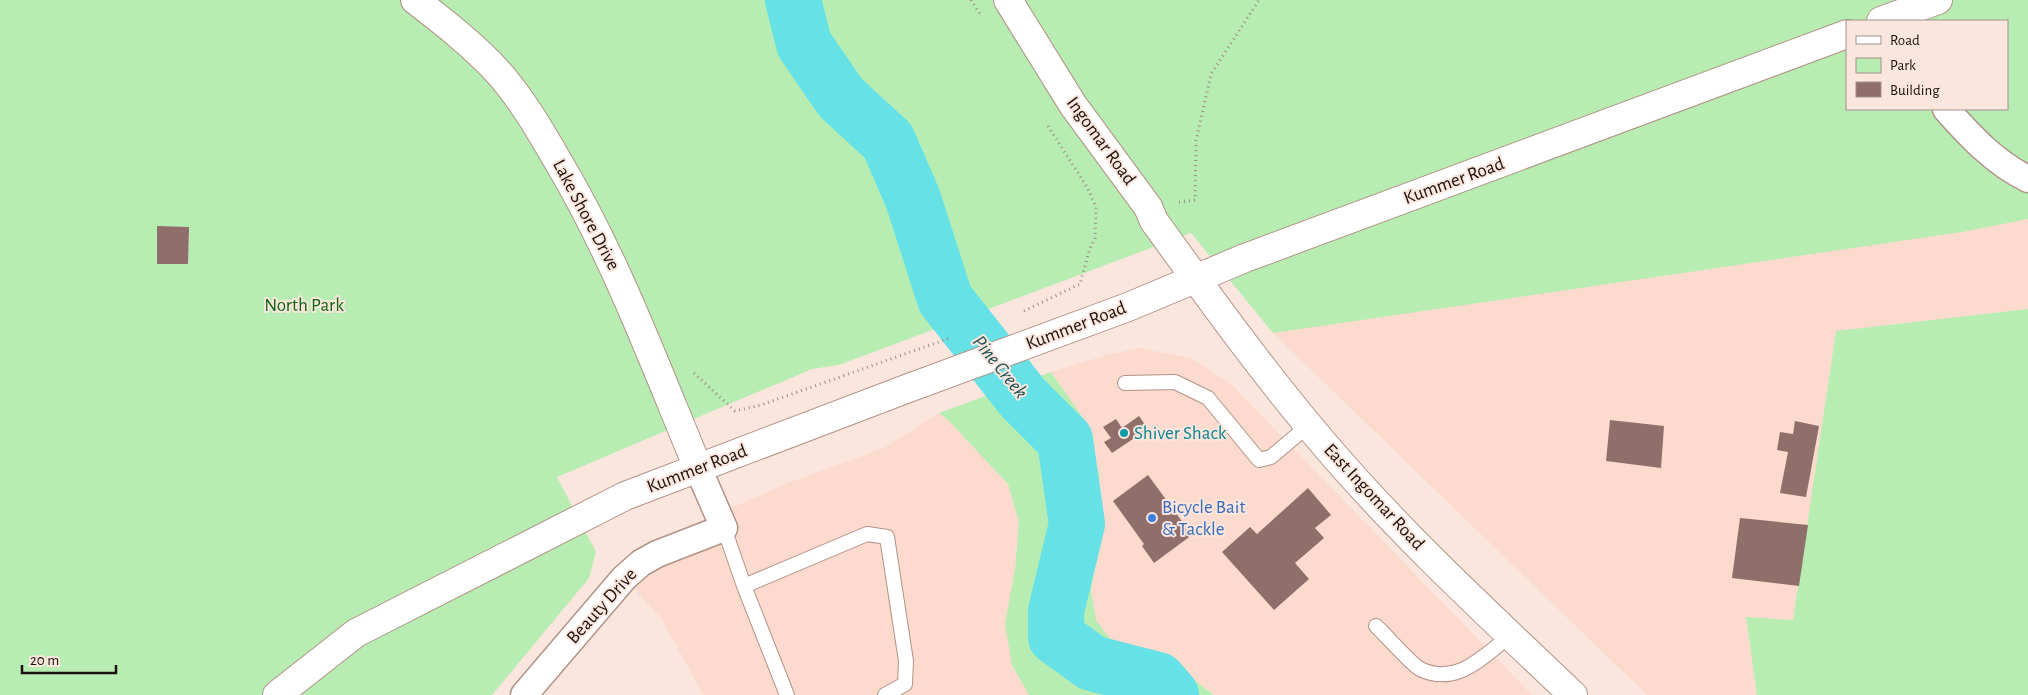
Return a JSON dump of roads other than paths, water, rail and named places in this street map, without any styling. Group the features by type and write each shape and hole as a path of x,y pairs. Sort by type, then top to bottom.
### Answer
{"street":[{"name":"Lake Shore Drive","path":"416,0 462,36 499,74 538,127 576,192 620,282 698,468"},
{"name":"Ingomar Road","path":"1008,0 1074,105 1148,207 1154,221 1196,279"},
{"path":"1893,19 1938,0"},
{"name":"Kummer Road","path":"277,695 356,633 625,496 906,388 1032,343 1258,253 1846,34"},
{"path":"1947,110 1984,149 2011,170 2028,179"},
{"name":"East Ingomar Road","path":"1196,279 1243,344 1308,425 1381,508 1573,695"},
{"path":"698,468 724,528"},
{"name":"Beauty Drive","path":"524,695 624,578 641,563 657,554 724,528"}],"lane":[{"path":"1124,382 1175,382 1208,398 1259,460 1271,457 1308,425"},
{"path":"724,528 744,586 787,695"},
{"path":"744,586 867,534 887,537 906,661 905,684 885,695"},
{"path":"1376,626 1419,668 1445,676 1467,669 1510,635"}],"waterway":[{"name":"Pine Creek","path":"793,0 804,44 841,98 888,141 913,199 945,299 1023,398 1065,440 1077,524 1056,611 1056,637 1092,663 1158,680 1171,695"}],"place":[{"name":"Shiver Shack","path":"1124,433"},
{"name":"Bicycle Bait & Tackle","path":"1152,518"}],"park label":[{"name":"North Park","path":"304,305"}]}
